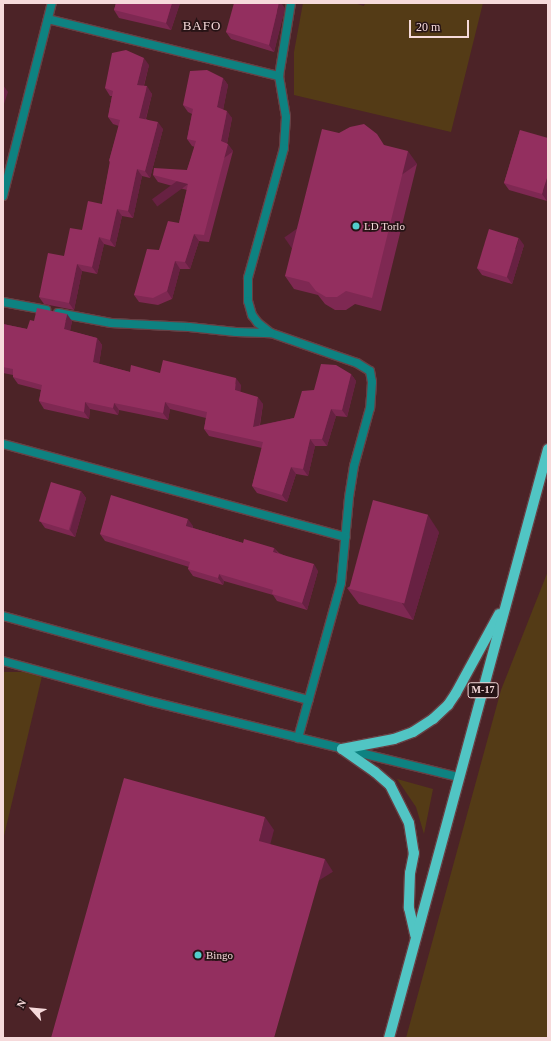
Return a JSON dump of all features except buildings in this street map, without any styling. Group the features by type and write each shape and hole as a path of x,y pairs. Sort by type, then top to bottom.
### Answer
{"main road":[{"name":"M-17","path":"389,1038 548,449"},
{"path":"342,749 394,739 413,732 433,719 448,705 456,693 506,602"},
{"path":"342,749 376,772 390,785 409,823 414,853 410,873 409,908 416,937"}],"street":[{"path":"3,196 52,3"},
{"path":"271,333 258,323 252,315 248,301 248,278 284,148 286,117 279,76 291,3"},
{"path":"48,19 279,76"},
{"path":"3,302 112,323 189,326 236,332 271,333 357,363 370,371 372,382 370,408 354,466 346,523 341,583 298,738"},
{"path":"3,444 346,537"},
{"path":"3,616 309,700"},
{"path":"3,661 150,701 459,777"}],"shaded area":[{"path":"303,3 354,3 364,6 365,3 483,3 451,132 294,95 294,52"},
{"path":"548,571 548,1038 406,1038 501,690"},
{"path":"3,672 43,672 3,840"},
{"path":"397,779 433,789 424,834 416,807"}],"place":[{"name":"LD Torlo","path":"356,226"},
{"name":"Bingo","path":"198,955"}],"district":[{"name":"BAFO","path":"202,26"}]}
